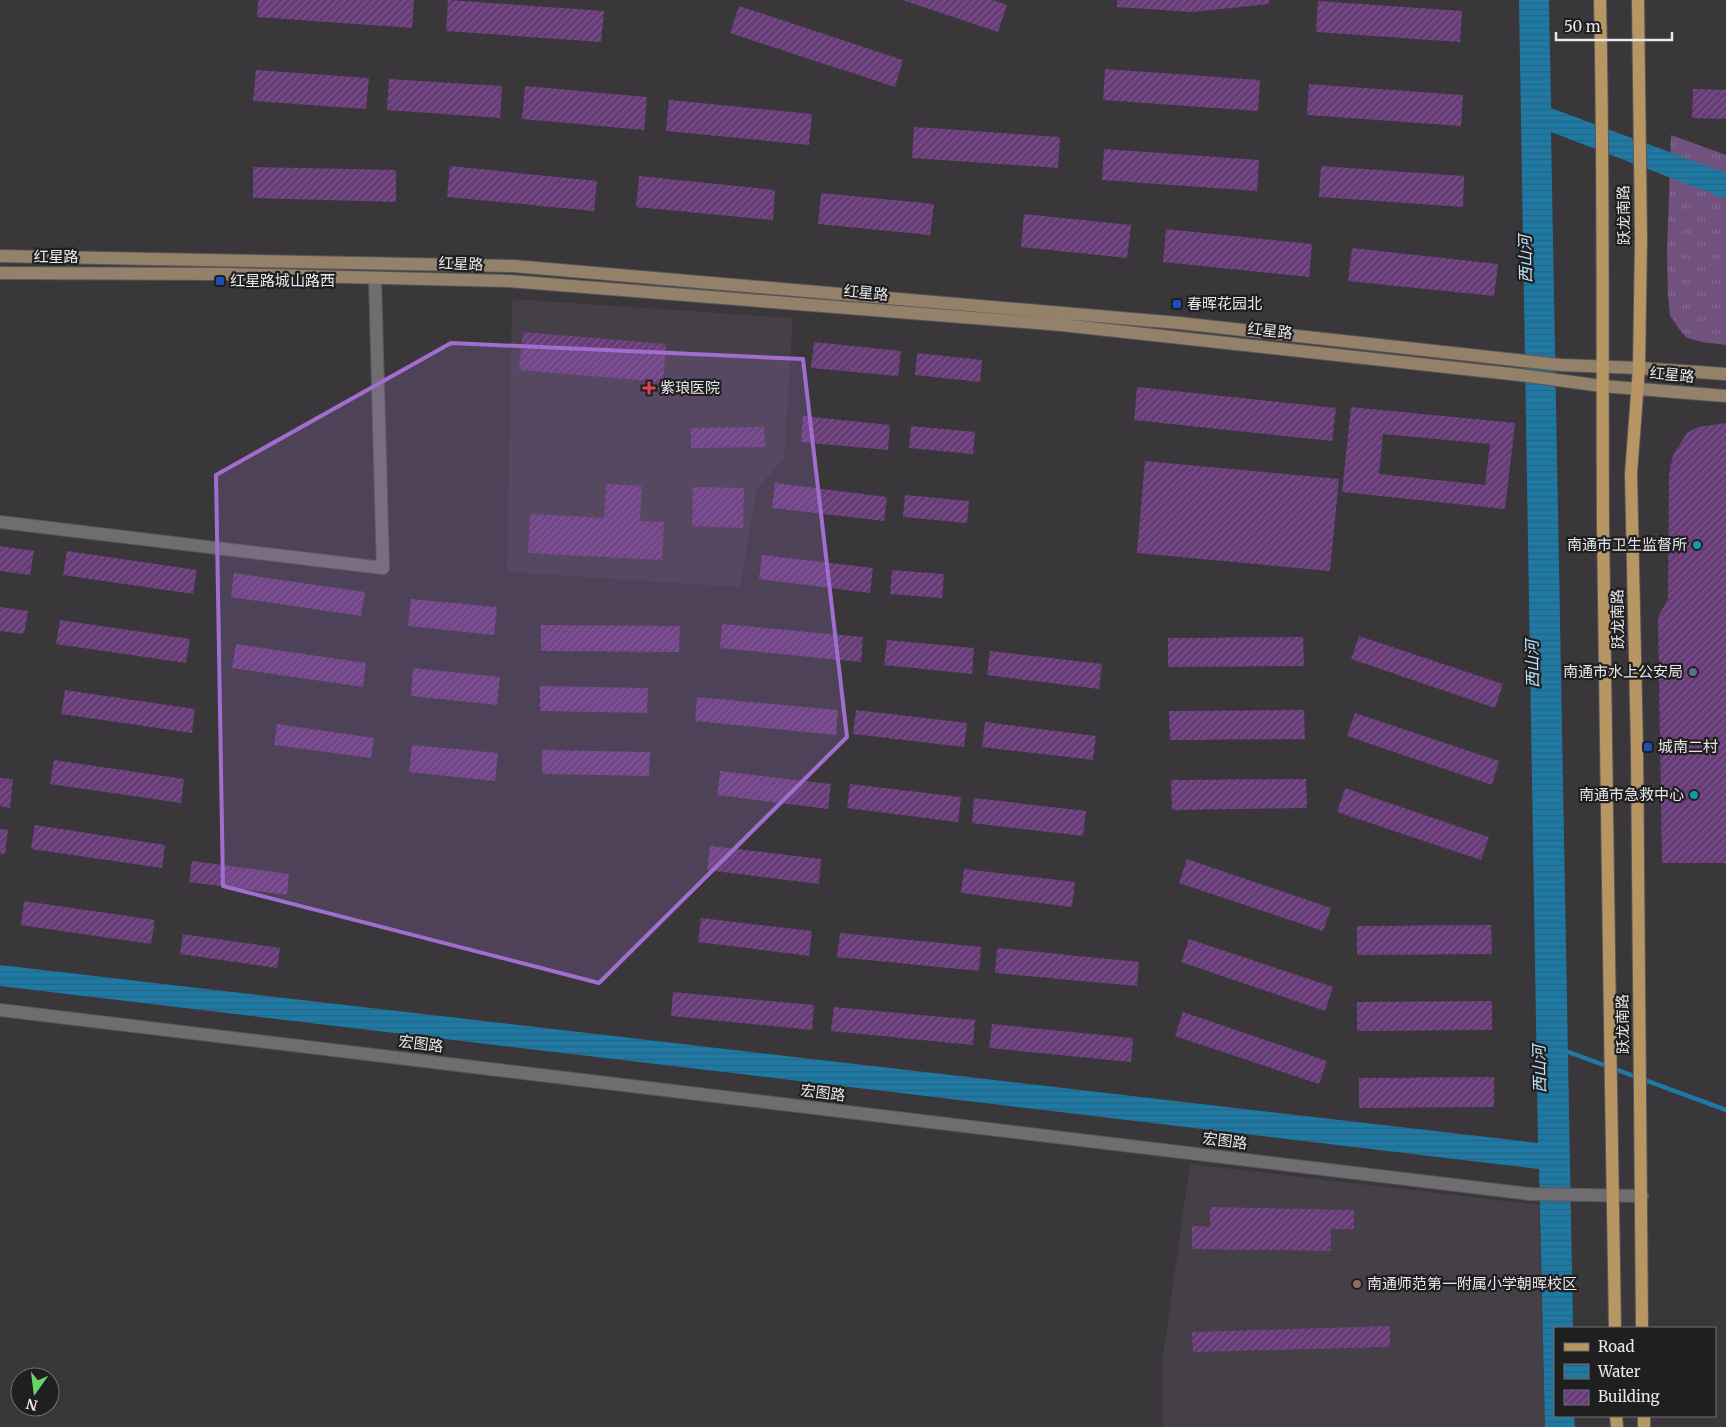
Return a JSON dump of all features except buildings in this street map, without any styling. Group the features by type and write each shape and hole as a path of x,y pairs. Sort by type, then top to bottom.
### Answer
{"main road":[{"name":"跃龙南路","path":"1600,0 1603,112 1602,386 1608,1011 1615,1327"},
{"name":"跃龙南路","path":"1638,0 1641,239 1639,368 1632,474 1637,748 1642,1327"},
{"name":"红星路","path":"0,256 513,266 1179,324 1561,365 1726,374"},
{"name":"红星路","path":"0,272 224,274 509,282 1052,324 1520,375 1602,386 1726,396"}],"street":[{"path":"0,522 383,568 375,278"},
{"name":"宏图路","path":"0,1010 1530,1194 1642,1196"}],"highlighted area":[{"path":"451,343 803,359 847,737 599,983 223,886 216,475"}],"shaded area":[{"name":"紫琅医院","path":"512,299 793,318 784,458 757,489 740,587 507,572"},
{"name":"南通师范第一附属小学朝晖校区","path":"1190,1164 1539,1205 1545,1427 1163,1427 1162,1363"}],"green space":[{"path":"1671,135 1726,155 1726,345 1687,338 1670,315 1667,254"}],"water":[{"name":"西山河","path":"1519,0 1549,0 1551,108 1726,173 1726,199 1551,132 1573,1327 1554,1327 1554,1417 1574,1417 1575,1427 1545,1427 1539,1169 0,986 0,965 1538,1143"}],"waterway":[{"path":"1563,1050 1726,1110"}],"place":[{"name":"红星路城山路西","path":"220,281"},
{"name":"春晖花园北","path":"1177,304"},
{"name":"紫琅医院","path":"649,388"},
{"name":"南通市卫生监督所","path":"1697,545"},
{"name":"南通市水上公安局","path":"1693,672"},
{"name":"城南二村","path":"1648,747"},
{"name":"南通市急救中心","path":"1694,795"},
{"name":"南通师范第一附属小学朝晖校区","path":"1357,1284"}]}
